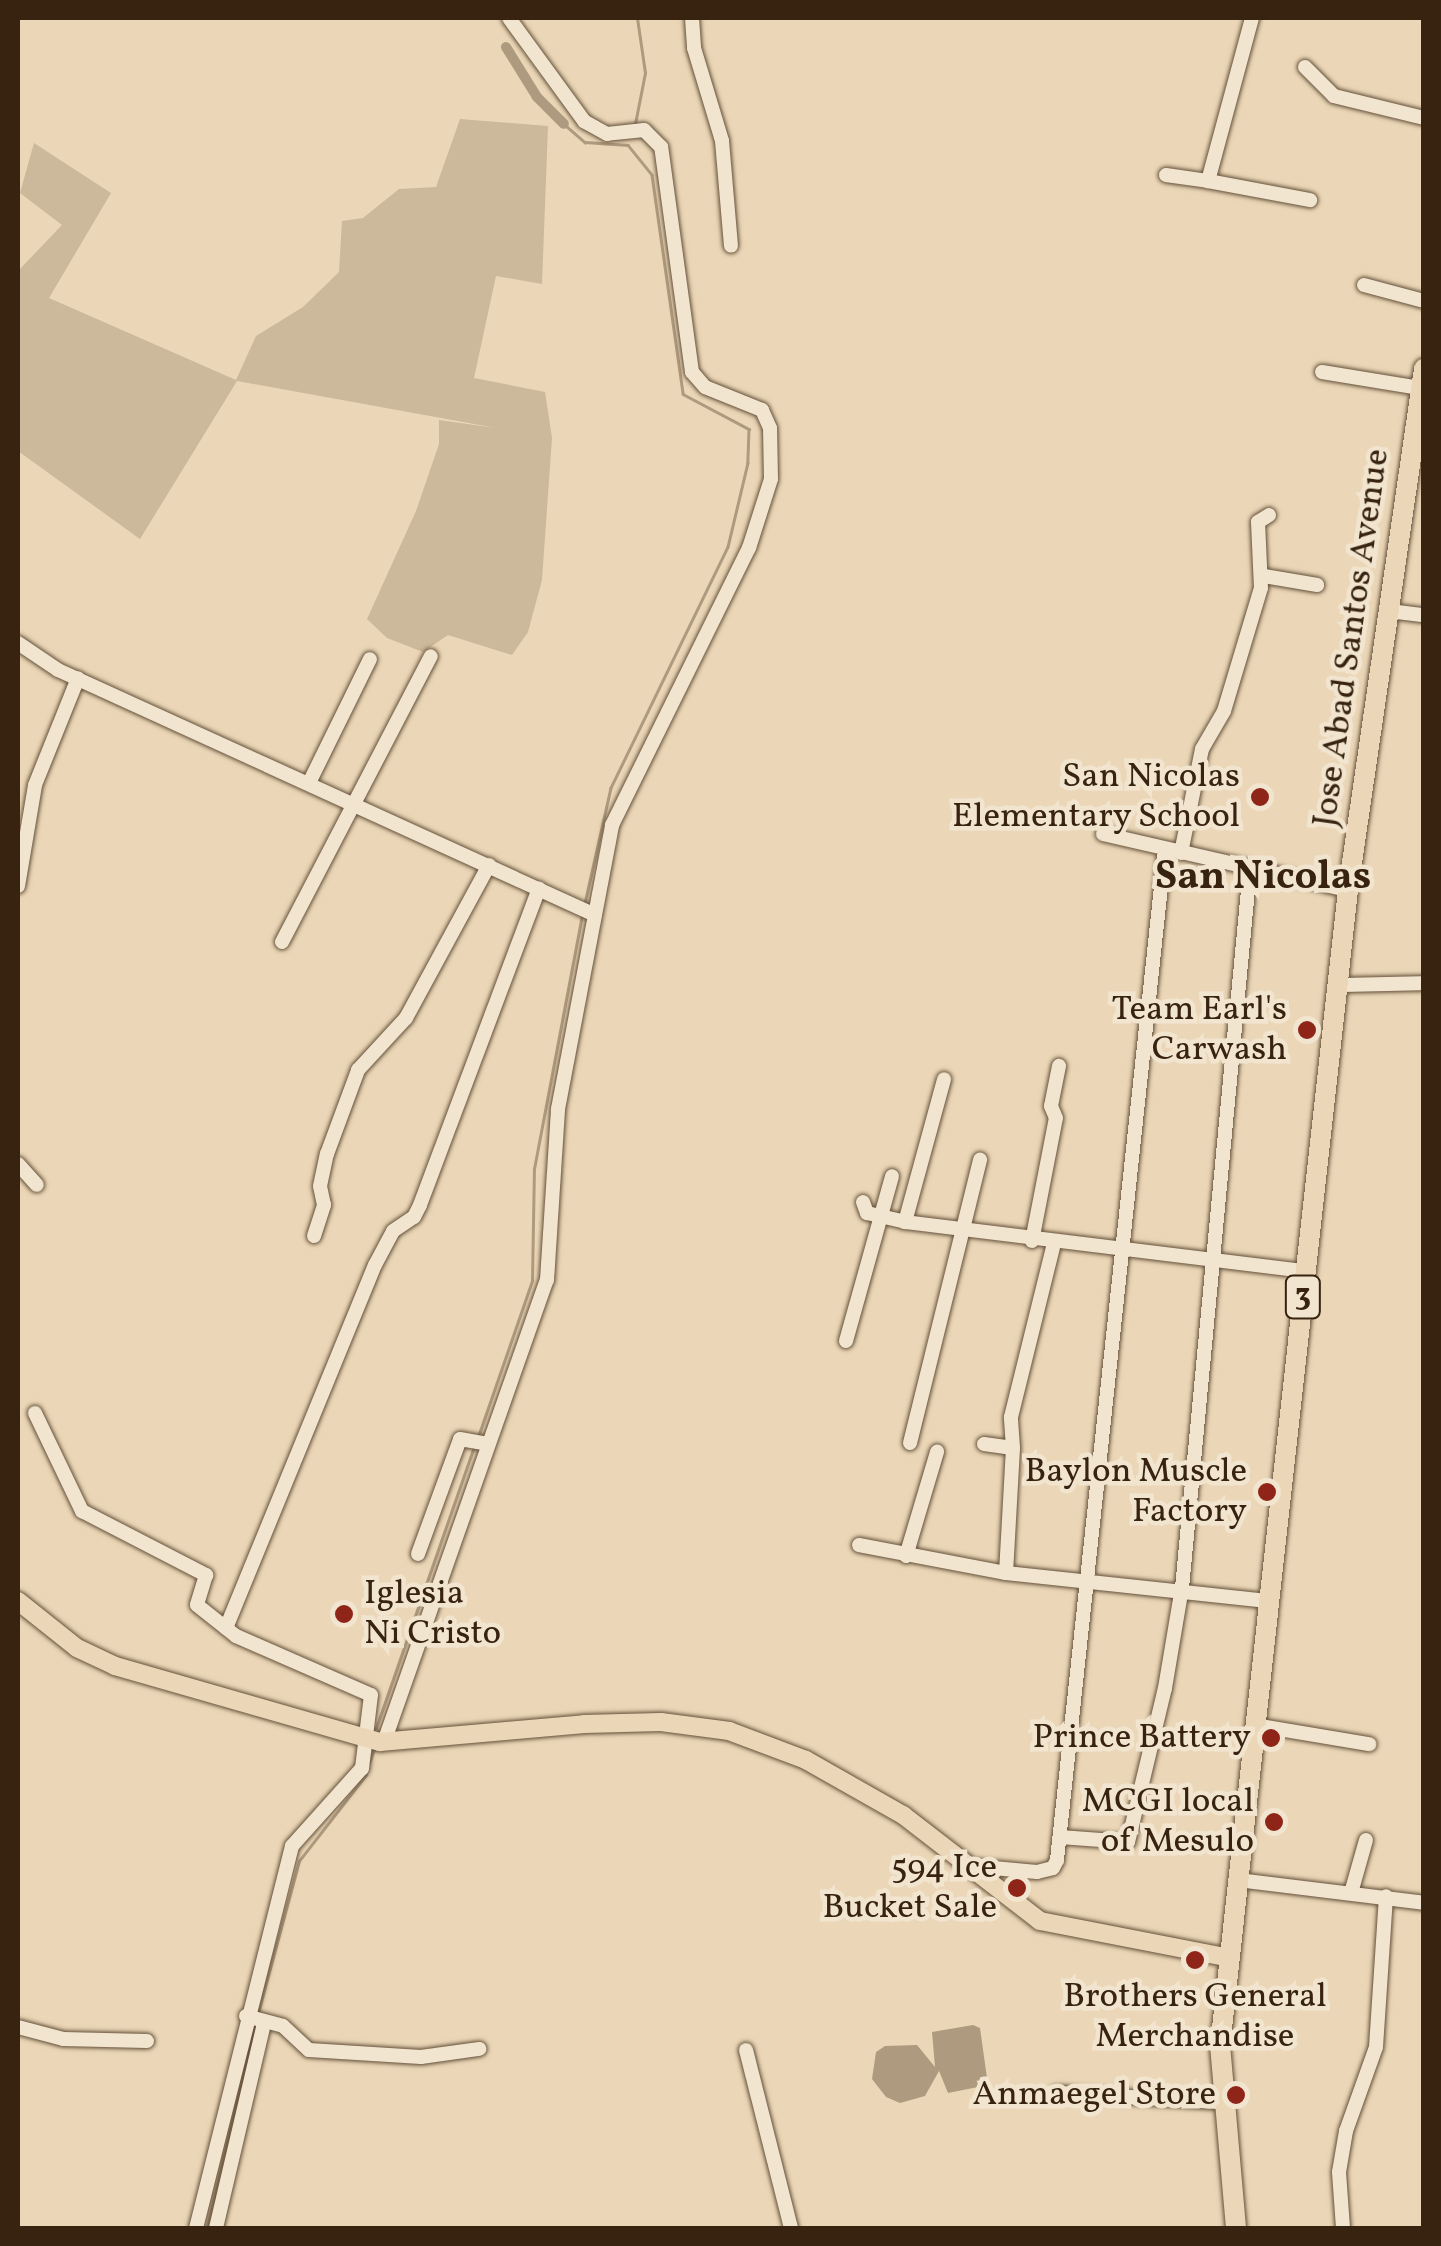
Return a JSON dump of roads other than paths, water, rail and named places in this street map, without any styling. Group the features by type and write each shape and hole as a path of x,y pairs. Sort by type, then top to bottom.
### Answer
{"highway":[{"name":"Jose Abad Santos Avenue","path":"1236,2228 1220,2102 1230,1958 1348,890 1422,379"}],"main road":[{"path":"18,1602 77,1648 115,1666 375,1740 661,1722 729,1731 806,1760 903,1815 1040,1921 1230,1958"}],"street":[{"path":"216,2228 242,2113 255,2019 292,1846 362,1768 375,1740 481,1442 547,1280 558,1109 593,914 622,795 749,548 772,460 762,410 705,387 692,372 661,147 644,130 607,134 584,121 509,18"},
{"path":"692,18 694,48 722,141 730,246"},
{"path":"1208,181 1252,18"},
{"path":"1305,67 1334,96 1424,118"},
{"path":"1166,174 1310,200"},
{"path":"1364,284 1424,301"},
{"path":"1322,372 1422,379"},
{"path":"1181,853 1202,749 1214,732 1264,576 1258,522 1269,515"},
{"path":"1264,576 1317,585"},
{"path":"1389,611 1424,615"},
{"path":"18,643 78,678 593,914"},
{"path":"282,942 351,802 431,656"},
{"path":"308,783 370,658"},
{"path":"18,886 20,842 35,785 78,678"},
{"path":"1214,732 1232,736"},
{"path":"1103,834 1348,890"},
{"path":"972,1866 1054,1868 1060,1838 1165,848"},
{"path":"314,1236 324,1205 320,1186 327,1154 358,1070 406,1018 489,865"},
{"path":"1060,1838 1121,1844 1132,1834 1182,1588 1250,868"},
{"path":"226,1628 375,1265 392,1230 414,1217 420,1204 540,889"},
{"path":"1338,985 1424,983"},
{"path":"1032,1241 1056,1118 1051,1106 1058,1066"},
{"path":"905,1222 944,1079"},
{"path":"910,1442 980,1160"},
{"path":"18,1164 37,1186"},
{"path":"846,1341 892,1176"},
{"path":"864,1202 868,1213 905,1222 1032,1241 1306,1271"},
{"path":"1006,1573 1011,1417 1054,1243"},
{"path":"35,1413 82,1512 206,1575 198,1605 226,1628 370,1692 375,1740"},
{"path":"418,1554 460,1439 481,1442"},
{"path":"984,1444 1012,1448"},
{"path":"906,1556 937,1452"},
{"path":"858,1545 1006,1573 1089,1577 1268,1601"},
{"path":"1255,1725 1369,1744"},
{"path":"1351,1893 1366,1840"},
{"path":"1238,1880 1424,1903"},
{"path":"1342,2228 1339,2172 1346,2132 1376,2047 1386,1896"},
{"path":"255,2019 283,2026 309,2050 421,2057 478,2049"},
{"path":"196,2228 225,2109 255,2019"},
{"path":"18,2026 63,2039 147,2041"},
{"path":"746,2050 790,2228"},
{"path":"1057,2093 1220,2102"},
{"path":"225,2109 242,2113"}],"waterway":[{"path":"635,124 645,73 637,18"},
{"path":"506,47 537,97 564,124"},
{"path":"564,124 585,142 628,145 652,175 683,394 749,429 748,463 728,547 611,788 585,903"},
{"path":"479,1434 532,1281 534,1169 582,916"},
{"path":"376,1728 474,1447"},
{"path":"369,1763 374,1749"},
{"path":"258,2013 299,1861 366,1775"},
{"path":"207,2228 255,2026"}],"place":[{"name":"San Nicolas Elementary School","path":"1260,797"},
{"name":"Team Earl's Carwash","path":"1307,1030"},
{"name":"Baylon Muscle Factory","path":"1267,1492"},
{"name":"Iglesia Ni Cristo","path":"344,1614"},
{"name":"Prince Battery","path":"1271,1738"},
{"name":"MCGI local of Mesulo","path":"1274,1822"},
{"name":"594 Ice Bucket Sale","path":"1017,1888"},
{"name":"Brothers General Merchandise","path":"1195,1960"},
{"name":"Anmaegel Store","path":"1236,2095"}],"district":[{"name":"San Nicolas","path":"1263,878"}]}
